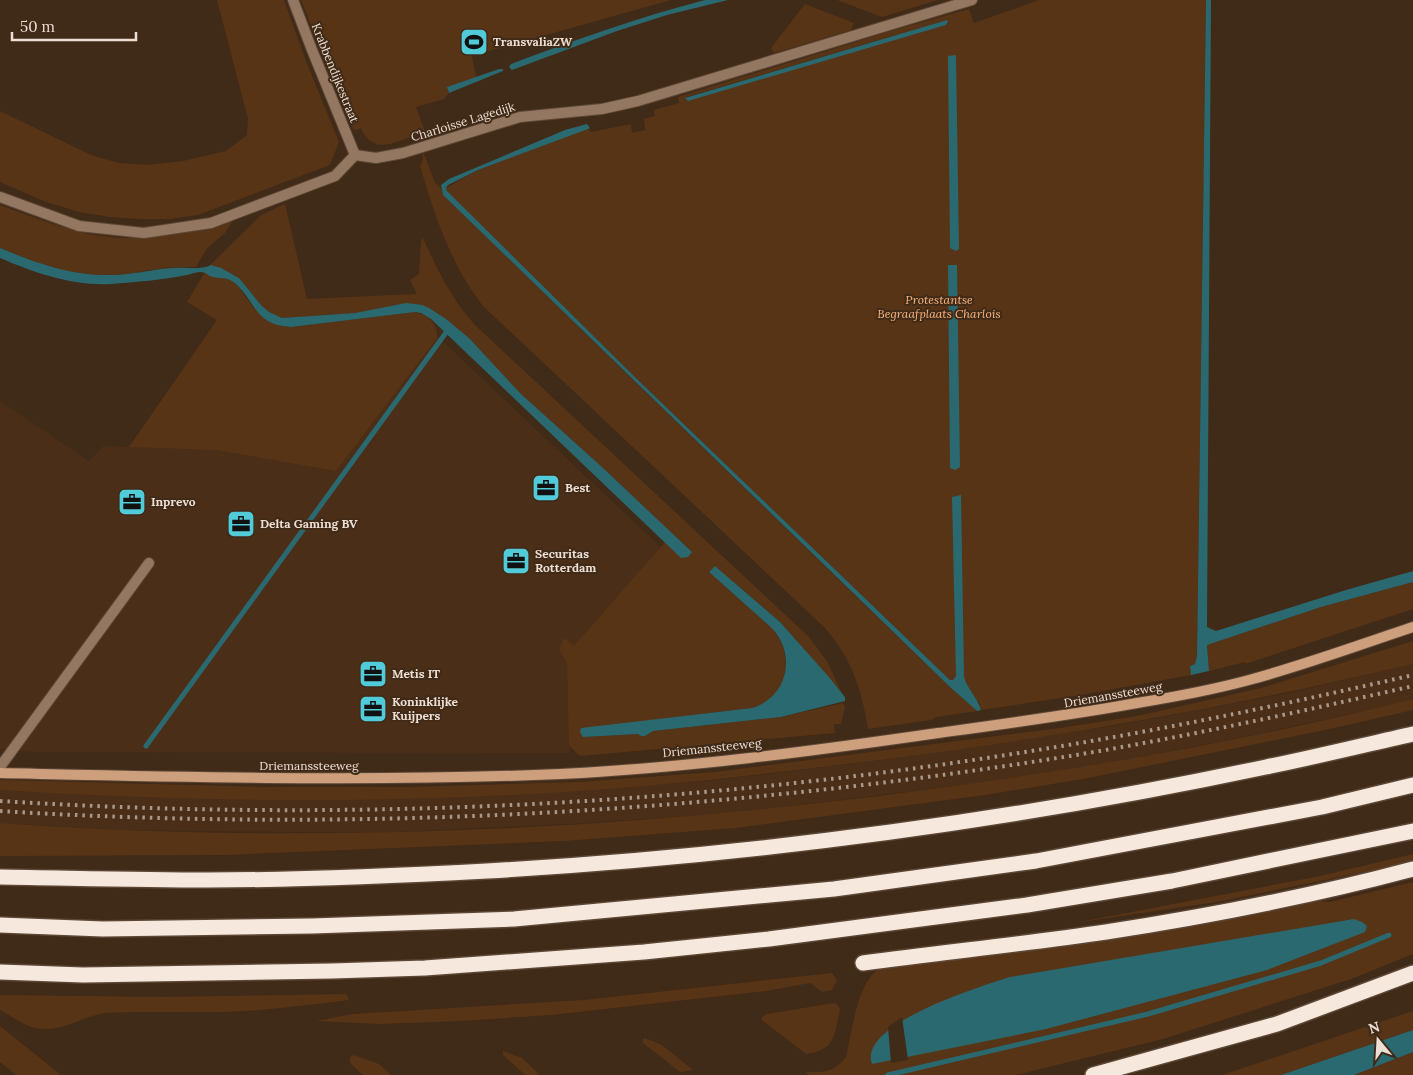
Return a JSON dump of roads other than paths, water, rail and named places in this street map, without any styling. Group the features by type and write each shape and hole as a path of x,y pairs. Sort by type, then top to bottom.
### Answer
{"highway":[{"path":"0,878 207,880 326,878 488,870 650,858 808,842 1065,805 1266,767 1413,734"},
{"path":"0,925 103,929 312,926 514,919 834,889 1036,861 1322,807 1413,786"},
{"path":"0,972 83,975 332,971 425,968 644,952 789,937 1027,905 1182,880 1413,831"},
{"path":"863,963 1106,932 1250,908 1354,885 1413,869"},
{"path":"1093,1075 1277,1024 1413,973"}],"main road":[{"name":"Driemanssteeweg","path":"0,773 255,778 435,778 563,774 700,763 839,747 1059,717 1172,697 1247,681 1285,670 1413,627"}],"street":[{"name":"Krabbendijkestraat","path":"293,0 355,155"},
{"name":"Charloisse Lagedijk","path":"355,155 376,158 403,153 520,116 602,109 638,102 972,0"},
{"path":"0,196 79,226 144,233 210,223 334,176 355,155"},
{"path":"0,767 149,563"}],"water":[{"path":"705,0 728,0 667,15 617,31 512,70 509,67 511,64 607,29"},
{"path":"1206,0 1211,0 1207,627 1216,631 1413,571 1413,582 1321,607 1207,645 1209,671 1191,675 1190,666 1195,664 1197,656"},
{"path":"947,20 946,25 688,101 685,98"},
{"path":"956,55 959,249 956,251 950,248 948,56"},
{"path":"503,69 503,71 449,93 447,87"},
{"path":"587,124 590,128 478,170 448,185 447,191 640,382 950,680 953,680 956,676 952,497 961,495 964,677 981,710 977,711 950,687 443,195 441,185 449,179 565,130"},
{"path":"0,248 54,268 97,275 120,275 165,269 207,267 211,265 239,278 261,305 269,312 282,318 355,313 406,303 429,308 469,338 521,394 692,552 688,557 681,558 431,319 421,313 415,312 291,327 279,325 263,318 232,281 203,272 111,284 82,283 40,273 0,258"},
{"path":"948,265 957,265 960,467 955,470 950,468"},
{"path":"715,566 780,622 828,676 845,697 845,701 781,717 653,731 645,736 638,734 583,737 580,732 581,728 752,708 772,696 779,687 784,677 786,666 782,644 772,628 709,572"},
{"path":"1354,919 1367,926 1365,932 1267,970 1046,1029 872,1064 872,1049 883,1035 902,1021 950,998 1010,977"},
{"path":"1413,1030 1413,1052 1354,1075 1281,1075"}],"waterway":[{"path":"146,746 445,334"},
{"path":"888,1075 1148,1014 1321,963 1389,935"}],"railway":[{"path":"0,801 252,810 378,809 630,798 756,787 881,773 1057,747 1210,719 1413,675"},
{"path":"0,811 268,820 403,818 536,813 670,804 804,792 937,776 1070,756 1242,724 1413,686"}],"place":[{"name":"TransvaliaZW","path":"474,42"},
{"name":"Best","path":"546,488"},
{"name":"Inprevo","path":"132,502"},
{"name":"Delta Gaming BV","path":"241,524"},
{"name":"Securitas Rotterdam","path":"516,561"},
{"name":"Metis IT","path":"373,674"},
{"name":"Koninklijke Kuijpers","path":"373,709"}],"park label":[{"name":"Protestantse Begraafplaats Charlois","path":"939,307"}]}
